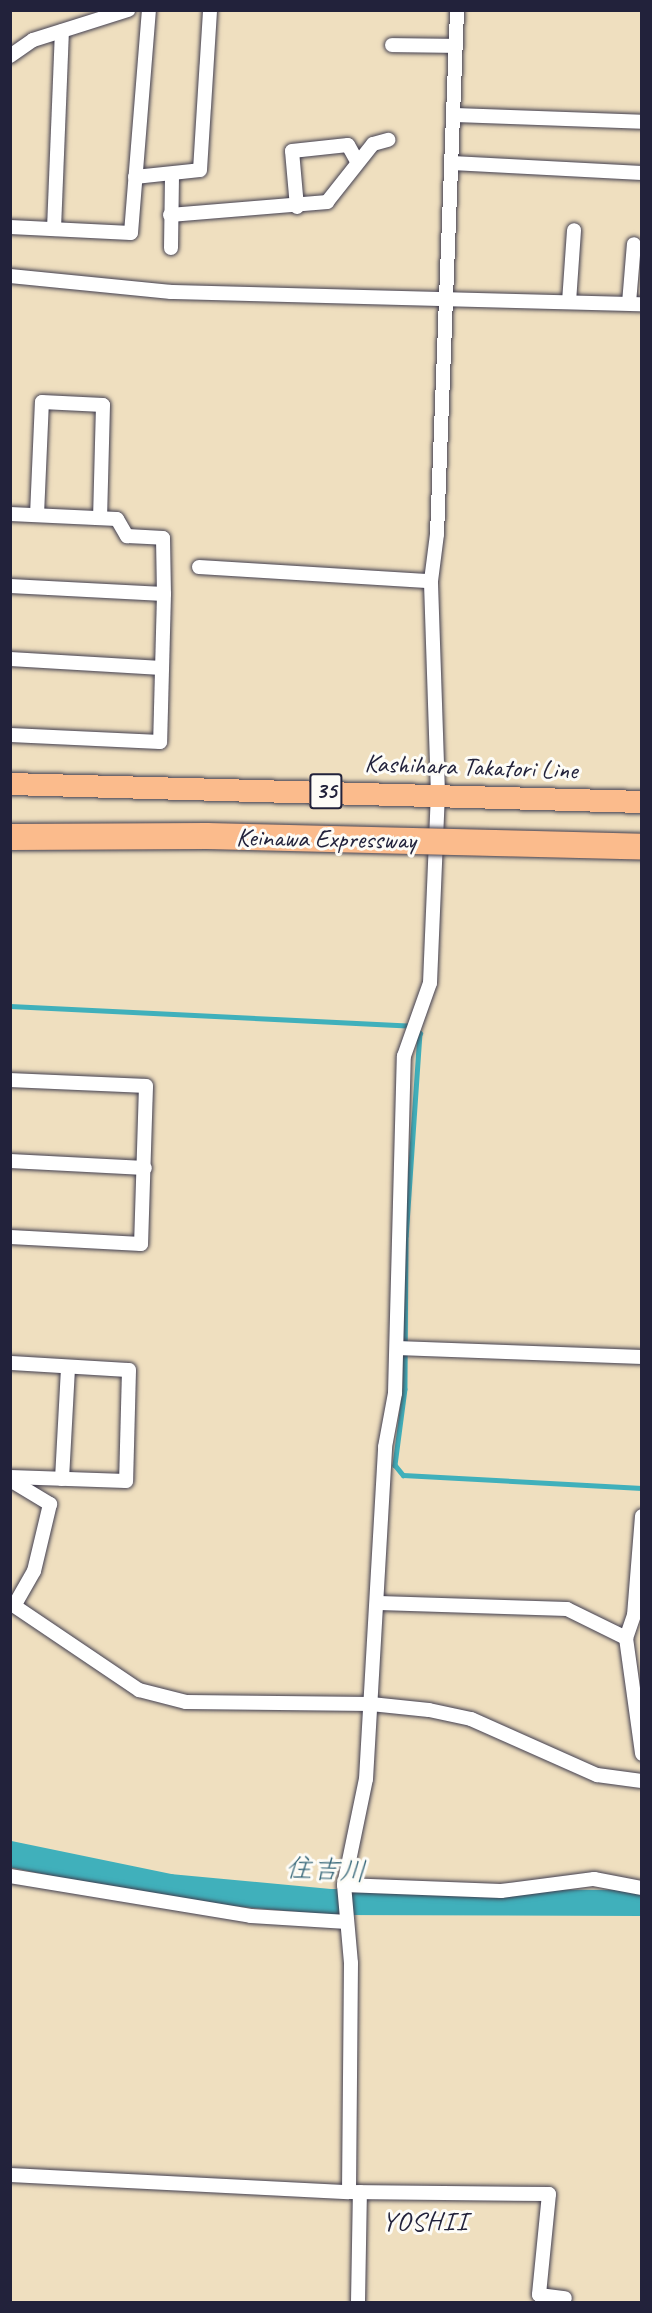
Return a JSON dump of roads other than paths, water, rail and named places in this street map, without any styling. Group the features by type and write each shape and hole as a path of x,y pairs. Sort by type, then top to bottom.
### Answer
{"highway":[{"name":"Keinawa Expressway","path":"10,837 219,836 642,847"}],"main road":[{"name":"Kashihara Takatori Line","path":"10,784 438,794 642,802"}],"street":[{"path":"10,56 33,40 128,10"},
{"path":"10,227 130,233 149,10"},
{"path":"135,177 172,176 200,170 210,10"},
{"path":"358,2302 344,1885 366,1779 379,1603 385,1447 403,1349 404,1056 416,1028 430,983 438,794 431,581 437,534 452,163 456,115 457,10"},
{"path":"54,229 62,31"},
{"path":"392,45 456,46"},
{"path":"456,115 642,122"},
{"path":"170,215 297,207 327,202 357,161 373,144 388,140"},
{"path":"297,207 292,151 348,145 357,161"},
{"path":"452,163 642,172"},
{"path":"171,248 172,176"},
{"path":"568,302 574,230"},
{"path":"10,276 171,292 635,304 634,244"},
{"path":"37,515 42,402 103,405 100,518"},
{"path":"10,514 117,519 128,536 163,538 164,594 160,742 10,735"},
{"path":"199,567 431,581"},
{"path":"10,586 164,594"},
{"path":"10,659 162,668"},
{"path":"10,1080 146,1086 141,1244 10,1237"},
{"path":"10,1161 145,1168"},
{"path":"403,1349 642,1356"},
{"path":"10,1364 129,1370 126,1481 10,1478"},
{"path":"62,1479 68,1367"},
{"path":"10,1478 50,1504 34,1571 12,1604 139,1690 186,1702 371,1704 471,1719 597,1775 642,1781"},
{"path":"642,1516 634,1615 626,1638 642,1754"},
{"path":"379,1603 567,1609 626,1638"},
{"path":"10,1876 251,1916 347,1922"},
{"path":"344,1885 501,1891 594,1879 642,1888"},
{"path":"10,2175 355,2192 549,2194 539,2295 565,2298"}],"waterway":[{"path":"10,1006 412,1026 420,1033 406,1236 405,1389 395,1465 403,1475 642,1488"},
{"name":"住吉川","path":"10,1854 169,1887 332,1902 642,1903"}],"district":[{"name":"YOSHII","path":"425,2222"}]}
